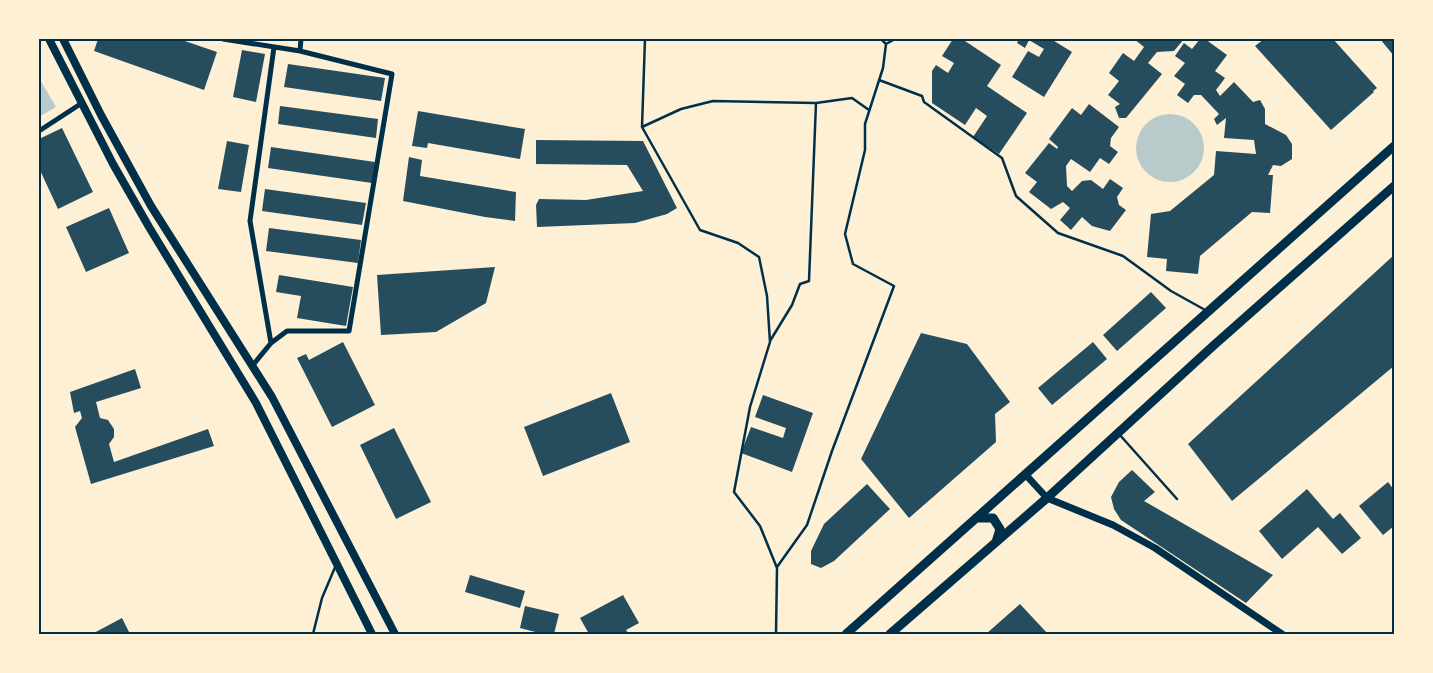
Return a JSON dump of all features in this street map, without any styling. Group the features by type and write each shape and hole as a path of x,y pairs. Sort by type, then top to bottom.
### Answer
{"main road":[{"path":"49,39 149,227 256,403 372,634"},
{"path":"63,39 101,115 152,206 272,397 395,634"},
{"path":"846,634 1394,146"},
{"path":"890,634 1047,498 1118,432 1394,186"},
{"path":"976,518 993,518 1000,529 996,542"}],"street":[{"path":"222,39 300,51 392,74 349,331 287,331 271,343 253,365"},
{"path":"300,51 301,39"},
{"path":"271,343 250,222 274,47"},
{"path":"39,130 82,103"},
{"path":"1024,474 1047,498 1113,526 1148,544 1282,634"}],"lane":[{"path":"645,39 642,127 700,230 738,243 759,257 767,296 770,342"},
{"path":"881,39 886,44"},
{"path":"886,44 895,39"},
{"path":"777,567 807,525 832,451 894,286 853,264 845,234 866,150 866,124 883,68 886,44"},
{"path":"879,80 922,96 924,102 1002,158 1016,196 1058,233 1123,256 1171,291 1208,311"},
{"path":"642,127 681,109 712,101 816,103 852,98 869,110"},
{"path":"776,633 777,567 760,526 734,492 750,407 770,342 792,305 800,284 809,281 816,103"},
{"path":"1118,432 1178,499"},
{"path":"312,634 322,598 336,563"}],"shaded area":[{"path":"39,78 56,107 39,117"},
{"path":"1170,114 1183,117 1194,124 1201,135 1204,148 1201,161 1194,172 1183,179 1170,182 1157,179 1146,172 1139,161 1136,148 1139,135 1146,124 1157,117"}],"building":[{"path":"98,39 179,39 217,52 204,90 94,51"},
{"path":"953,39 962,39 1001,65 987,86 1027,113 999,154 973,137 987,116 976,108 965,125 932,103 932,71 936,65 948,73 954,63 942,56"},
{"path":"1019,39 1051,39 1072,52 1044,97 1012,77 1028,51 1039,57 1044,49 1029,40 1025,48 1017,43"},
{"path":"1134,39 1184,39 1174,51 1157,52 1148,63 1162,74 1126,118 1119,118 1115,107 1120,104 1108,95 1119,81 1109,73 1123,53 1134,61 1144,47"},
{"path":"1200,39 1205,39 1227,55 1215,71 1225,78 1216,90 1220,96 1234,82 1253,102 1260,100 1265,109 1265,124 1286,135 1292,144 1292,159 1281,166 1273,165 1268,175 1273,175 1270,213 1252,212 1200,256 1198,274 1166,271 1167,259 1147,257 1151,214 1170,211 1214,175 1216,151 1256,154 1254,140 1224,138 1226,118 1217,125 1214,119 1219,114 1201,95 1194,95 1188,103 1177,95 1185,84 1174,76 1185,63 1175,56 1184,43 1192,49"},
{"path":"1264,39 1333,39 1377,88 1331,130 1255,46"},
{"path":"1380,39 1394,39 1394,56"},
{"path":"242,50 265,54 256,102 233,97"},
{"path":"288,64 385,78 381,101 284,87"},
{"path":"1089,104 1119,127 1111,138 1110,146 1118,152 1109,164 1100,158 1090,172 1071,159 1066,166 1067,186 1072,191 1082,181 1091,180 1103,189 1110,179 1123,188 1117,197 1119,205 1126,210 1110,231 1092,226 1082,217 1071,230 1060,220 1070,208 1063,202 1051,209 1029,192 1037,182 1025,173 1049,143 1057,149 1058,147 1049,139 1072,108 1081,115"},
{"path":"280,106 378,119 376,138 278,124"},
{"path":"418,111 525,129 520,159 428,143 427,148 412,146"},
{"path":"62,128 93,192 58,209 39,168 39,139"},
{"path":"536,140 643,141 677,208 667,214 635,223 537,227 536,205 539,199 586,200 643,191 627,165 536,164"},
{"path":"227,141 249,145 241,192 218,189"},
{"path":"271,147 375,162 372,183 268,168"},
{"path":"409,157 422,160 420,176 516,192 515,221 403,201"},
{"path":"265,189 366,203 362,225 262,211"},
{"path":"109,208 129,253 86,272 66,227"},
{"path":"269,228 361,240 358,263 266,251"},
{"path":"1394,255 1394,366 1232,501 1188,444"},
{"path":"495,267 486,303 436,332 381,335 377,275"},
{"path":"279,275 353,287 346,326 297,318 301,296 276,292"},
{"path":"1151,292 1166,308 1117,351 1103,335"},
{"path":"921,333 967,344 1010,402 995,414 996,442 909,518 861,459"},
{"path":"343,342 375,405 332,427 297,358 306,354 309,360"},
{"path":"1093,342 1107,359 1052,405 1038,388"},
{"path":"135,369 141,388 96,402 100,418 108,420 114,429 114,437 109,444 114,462 208,429 214,446 91,484 75,427 82,418 80,411 74,413 70,392"},
{"path":"611,393 630,442 543,476 524,427"},
{"path":"763,395 813,413 792,472 741,453 751,427 783,438 786,428 755,417"},
{"path":"394,428 431,502 396,519 360,445"},
{"path":"1132,470 1155,492 1144,501 1273,575 1246,603 1121,520 1114,509 1111,497 1119,482"},
{"path":"1388,482 1394,490 1394,526 1383,535 1359,506"},
{"path":"867,484 890,509 834,561 821,568 811,564 811,551 824,524"},
{"path":"1307,489 1333,519 1340,513 1361,538 1342,554 1318,527 1282,559 1259,531"},
{"path":"470,575 525,591 520,608 465,592"},
{"path":"623,595 639,623 626,630 629,634 589,634 580,618"},
{"path":"1020,604 1048,634 986,634"},
{"path":"525,606 559,614 554,634 543,634 520,628"},
{"path":"122,618 130,634 92,634"}]}
